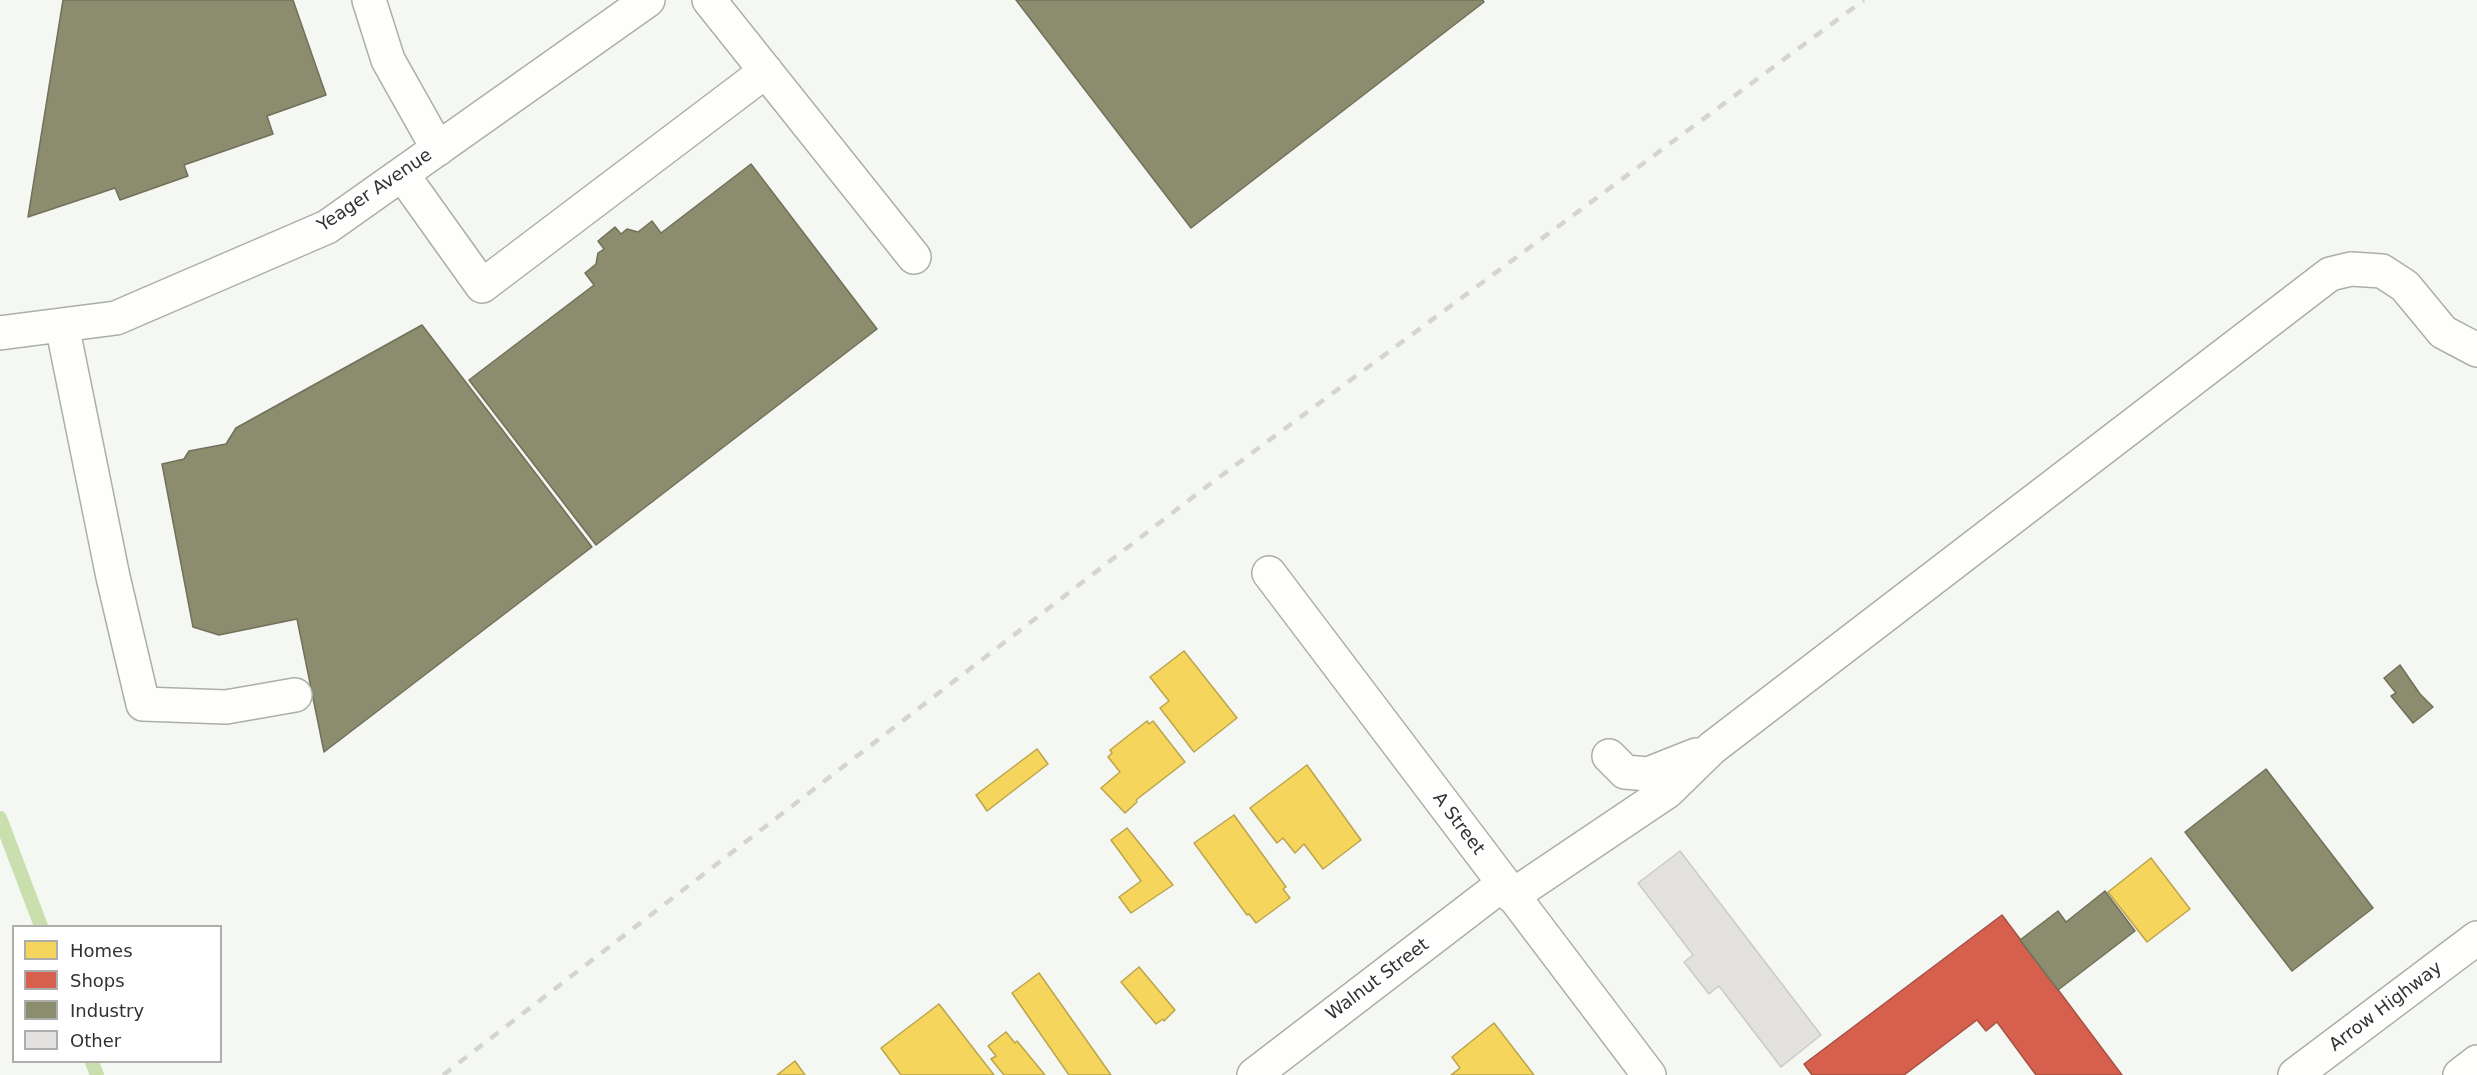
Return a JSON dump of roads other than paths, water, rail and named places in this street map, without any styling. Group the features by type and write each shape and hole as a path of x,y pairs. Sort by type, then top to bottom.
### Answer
{"street":[{"path":"369,0 388,60 438,149"},
{"name":"Yeager Avenue","path":"0,333 116,318 327,227 648,0"},
{"path":"709,0 914,257"},
{"path":"402,174 482,286 766,71"},
{"path":"1609,756 1625,772 1648,774 1712,748 2330,274 2351,268 2382,272 2405,286 2444,332 2477,350"},
{"path":"62,325 113,577 143,704 226,707 296,695"},
{"name":"A Street","path":"1269,573 1649,1075"},
{"name":"Walnut Street","path":"1254,1075 1507,890 1668,791 1712,748"},
{"name":"Arrow Highway","path":"2303,1071 2477,938"},
{"path":"2460,1075 2477,1062"}],"waterway":[{"path":"0,818 41,925"},
{"path":"92,1063 97,1075"}],"railway":[{"path":"443,1075 1206,487 1864,0"}]}
